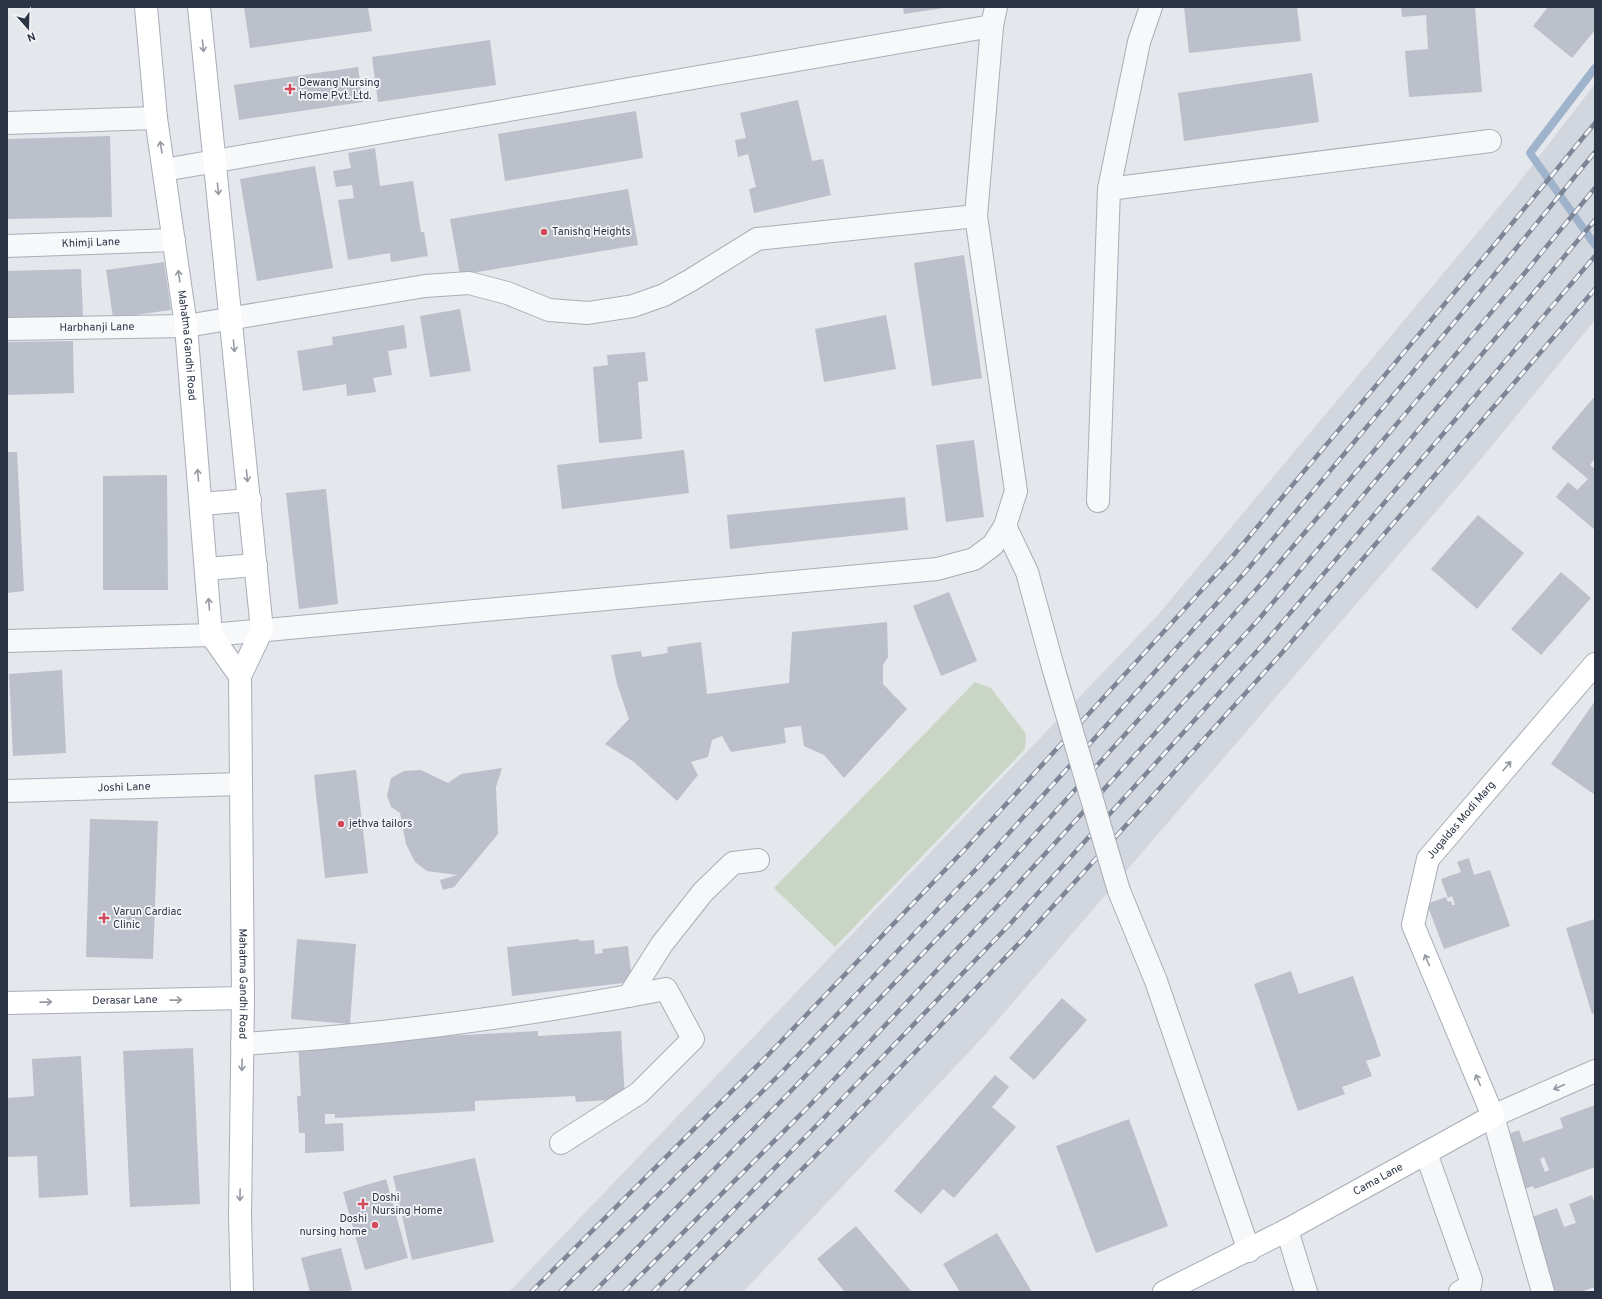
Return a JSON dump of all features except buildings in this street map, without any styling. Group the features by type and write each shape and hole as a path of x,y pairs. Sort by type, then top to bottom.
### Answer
{"street":[{"name":"Mahatma Gandhi Road","path":"146,7 156,118 186,326 212,635 240,676"},
{"path":"199,7 232,318 262,630"},
{"path":"1098,501 1108,189 1139,42 1151,7"},
{"path":"7,641 212,635 937,569 974,559 993,545 1005,526 1016,491 976,216 994,17 164,170"},
{"path":"7,123 156,118"},
{"path":"1108,189 1490,141"},
{"name":"Harbhanji Lane","path":"7,328 186,326 425,286 469,283 507,293 549,310 588,313 633,306 664,295 678,288 757,239 976,216"},
{"name":"Khimji Lane","path":"7,246 174,240"},
{"path":"201,504 250,500"},
{"path":"1005,526 1027,572 1053,667 1119,891 1156,981 1249,1250"},
{"path":"206,570 256,565"},
{"name":"Mahatma Gandhi Road","path":"242,1292 240,1216 243,998 240,676 262,630"},
{"name":"Jugaldas Modi Marg","path":"1493,1116 1413,925 1428,858 1595,664"},
{"name":"Joshi Lane","path":"7,791 241,784"},
{"path":"629,996 662,944 703,892 733,863 758,860"},
{"path":"242,1044 321,1039 461,1022 542,1011 666,989 693,1039 639,1093 561,1143"},
{"name":"Derasar Lane","path":"7,1003 243,998"},
{"name":"Cama Lane","path":"1164,1292 1287,1230 1493,1116 1595,1071"},
{"path":"1493,1116 1543,1292"},
{"path":"1426,1153 1471,1280 1470,1286 1460,1292"},
{"path":"1287,1230 1306,1292"}],"shaded area":[{"path":"1595,84 1595,320 1476,465 984,1036 743,1292 509,1292 1158,615 1517,185"}],"green space":[{"path":"975,682 991,688 1026,734 1025,749 835,947 774,888"}],"waterway":[{"path":"1595,68 1530,153 1595,245"}],"railway":[{"path":"531,1292 767,1056 967,847 1232,557 1595,123"},
{"path":"560,1292 780,1074 980,865 1247,570 1595,152"},
{"path":"594,1292 789,1093 998,875 1262,583 1595,188"},
{"path":"624,1292 810,1105 1005,898 1259,619 1595,220"},
{"path":"653,1292 820,1122 1011,923 1268,639 1595,256"},
{"path":"680,1292 836,1135 1026,936 1281,654 1595,289"}],"place":[{"name":"Dewang Nursing Home Pvt. Ltd.","path":"290,89"},
{"name":"Tanishq Heights","path":"544,232"},
{"name":"jethva tailors","path":"341,824"},
{"name":"Varun Cardiac Clinic","path":"104,918"},
{"name":"Doshi Nursing Home","path":"363,1204"},
{"name":"Doshi nursing home","path":"375,1225"}]}
